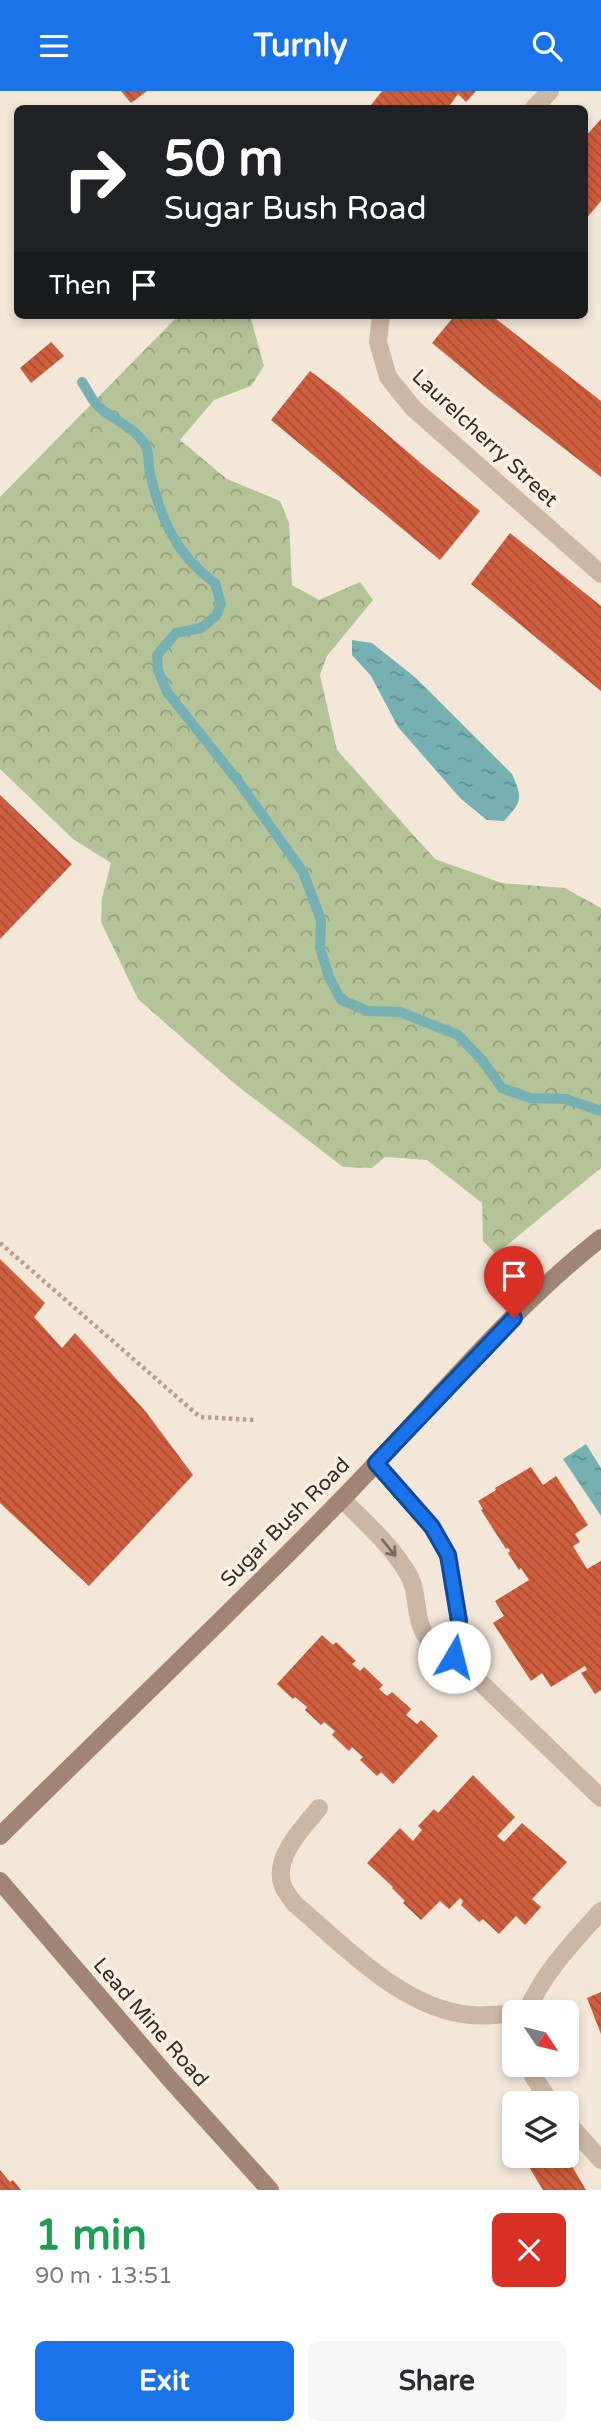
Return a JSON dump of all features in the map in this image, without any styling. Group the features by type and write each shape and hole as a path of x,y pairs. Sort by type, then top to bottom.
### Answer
{"street":[{"path":"537,105 550,91"},
{"name":"Laurelcherry Street","path":"381,319 378,342 388,377 413,408 601,574"},
{"name":"Sugar Bush Road","path":"0,1836 342,1499 555,1277 601,1238"},
{"path":"376,1463 432,1527 448,1555 459,1621 454,1657"},
{"path":"342,1499 386,1544 409,1574 419,1621 428,1639 454,1657 601,1798"},
{"path":"319,1808 300,1831 281,1867 282,1885 295,1904 404,1992 436,2008 472,2016 502,2014"},
{"name":"Lead Mine Road","path":"0,1881 169,2078 270,2190"},
{"path":"532,2000 559,1957 601,1911"},
{"path":"579,2135 601,2160"}],"path":[{"path":"0,1243 200,1417 255,1420"}],"green space":[{"path":"175,319 251,319 264,366 251,386 214,400 180,440 227,479 280,501 289,523 292,585 319,600 360,582 373,600 327,656 320,675 337,750 435,859 502,883 565,888 601,908 601,1168 496,1254 483,1241 482,1203 427,1160 385,1157 372,1168 343,1167 235,1084 138,999 101,922 102,898 111,863 73,839 0,769 0,497"}],"water":[{"path":"352,640 372,643 416,678 512,774 519,799 504,821 487,820 461,799 398,727 371,676 352,655"},
{"path":"586,1444 601,1468 601,1516 563,1459"}],"building":[{"path":"121,91 147,91 131,103"},
{"path":"382,91 476,91 466,102 458,94 450,105 371,105"},
{"path":"601,119 601,201 588,216 588,134"},
{"path":"452,319 496,319 601,401 601,477 490,391 432,343"},
{"path":"51,342 64,356 31,383 20,368"},
{"path":"310,371 480,511 440,560 271,420"},
{"path":"510,533 601,606 601,691 471,584"},
{"path":"0,795 72,864 0,939"},
{"path":"0,1259 45,1303 34,1317 62,1348 75,1333 146,1412 193,1475 89,1586 0,1503"},
{"path":"531,1467 543,1485 556,1476 588,1525 575,1534 580,1542 573,1546 587,1569 601,1561 601,1690 595,1694 581,1673 587,1670 585,1666 551,1687 542,1673 531,1681 493,1623 504,1616 495,1601 529,1580 508,1553 510,1551 506,1549 481,1510 483,1509 478,1501"},
{"path":"322,1635 333,1645 336,1642 356,1661 352,1664 360,1671 364,1667 383,1685 379,1689 387,1696 392,1692 411,1709 406,1715 417,1724 421,1720 438,1736 393,1784 381,1772 377,1776 360,1760 363,1757 352,1747 349,1751 332,1735 335,1731 324,1722 321,1725 305,1710 307,1707 295,1697 293,1699 277,1684"},
{"path":"473,1775 515,1817 497,1836 504,1842 522,1823 567,1862 532,1899 541,1907 525,1925 516,1916 499,1934 483,1919 479,1922 461,1905 463,1901 460,1898 449,1909 440,1901 421,1920 403,1903 405,1901 393,1887 367,1863 400,1828 413,1841 422,1830 418,1826 434,1809 438,1813"},
{"path":"601,1992 601,2034 587,1998"},
{"path":"530,2168 573,2168 586,2190 543,2190"},
{"path":"0,2170 10,2182 13,2180 21,2190 0,2190"}],"waterway":[{"path":"82,382 97,405 142,440 147,450 159,506 172,535 190,560 215,583 221,604 216,616 201,628 176,633 157,655 158,670 167,692 241,785 303,872 321,920 320,948 329,977 341,1000 368,1011 400,1012 458,1035 482,1060 502,1088 530,1098 566,1099 601,1111"}],"route":[{"path":"454,1657 459,1621 448,1555 432,1527 376,1463 514,1318"}]}
